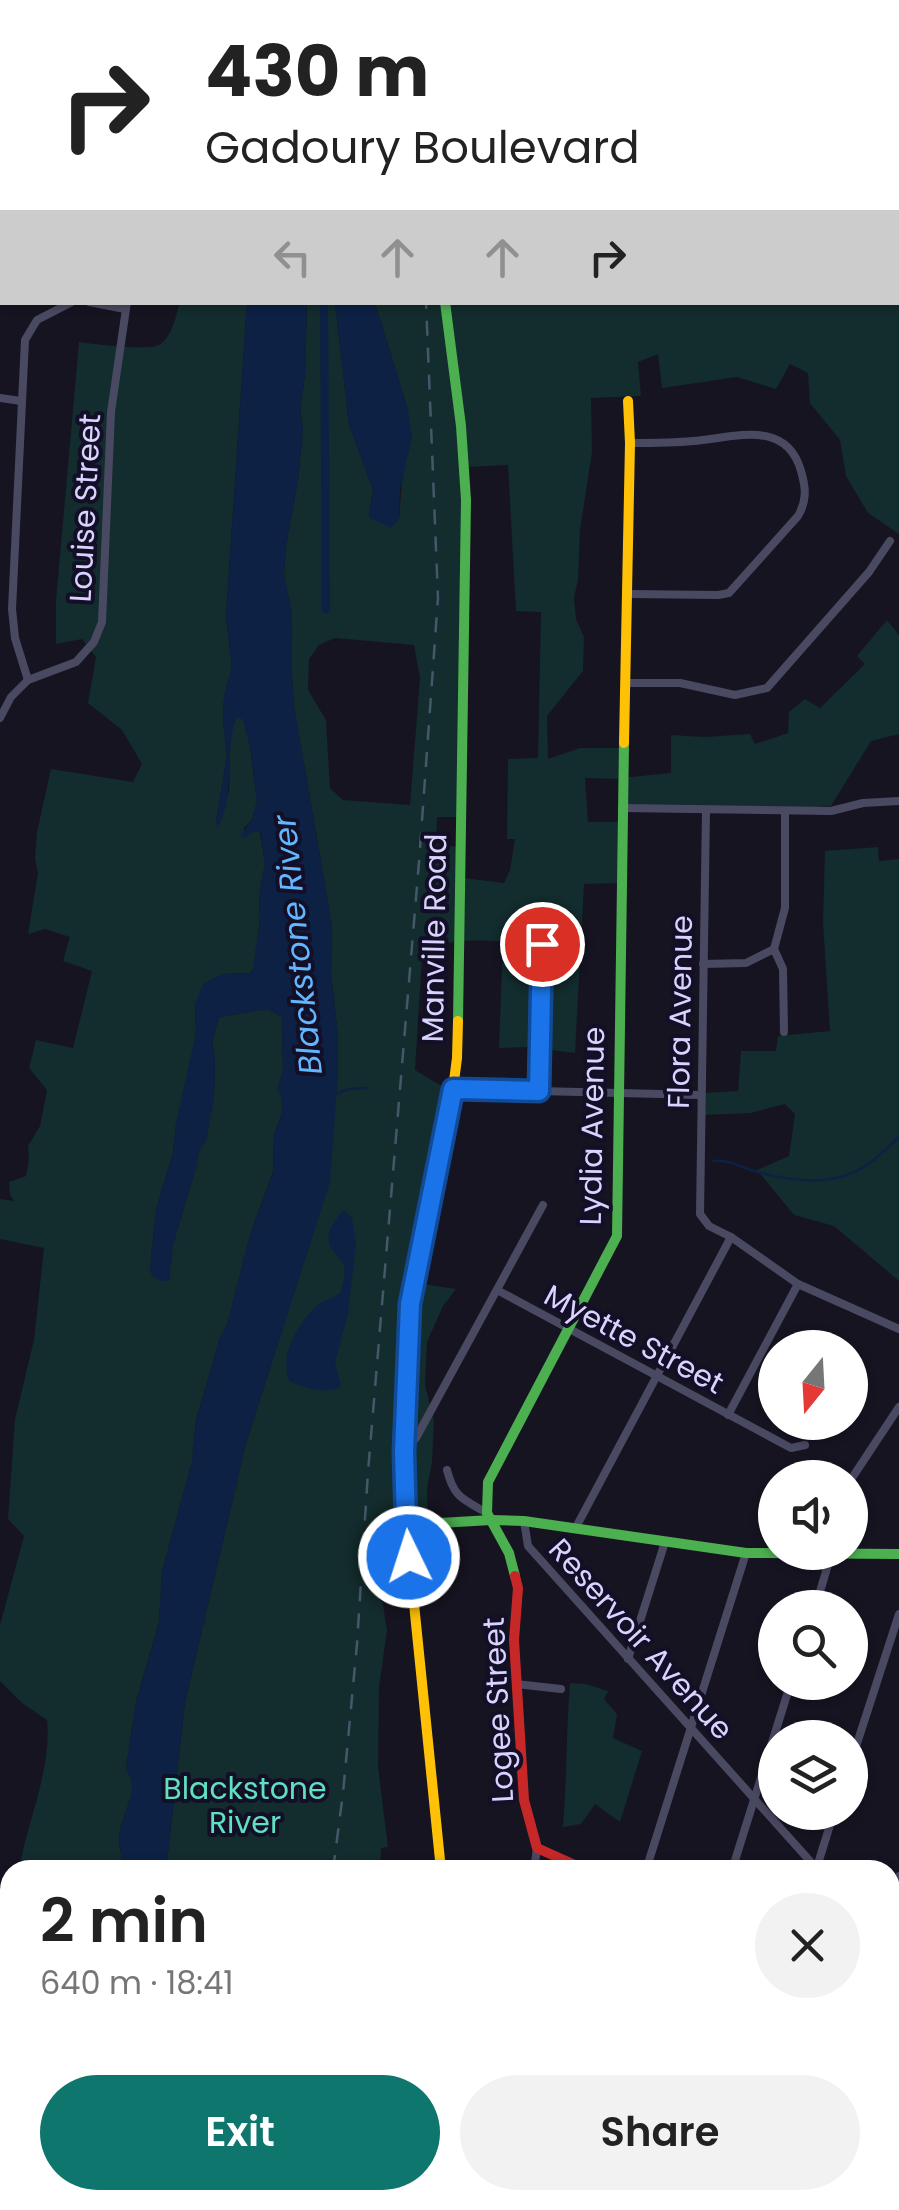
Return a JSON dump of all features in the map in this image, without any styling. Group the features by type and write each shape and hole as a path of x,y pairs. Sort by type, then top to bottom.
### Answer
{"street":[{"path":"0,718 11,697 28,680 12,624 24,340 37,320 66,305"},
{"name":"Manville Road","path":"440,1860 406,1524 404,1452 410,1304 453,1089 457,1038 466,500 444,305"},
{"name":"Louise Street","path":"28,680 76,662 94,642 102,622 111,412 126,306"},
{"path":"0,398 21,401"},
{"name":"Lydia Avenue","path":"489,1516 488,1482 617,1236 628,401"},
{"path":"628,594 729,593 798,516 806,497 800,467 792,452 781,441 768,436 630,443"},
{"path":"626,683 680,683 734,695 767,688 890,542"},
{"path":"0,591 13,591"},
{"path":"622,808 831,811 899,801"},
{"name":"Flora Avenue","path":"706,810 700,1214 709,1226 732,1237"},
{"path":"784,1032 783,969 774,949 785,908 785,811"},
{"path":"539,1091 543,908"},
{"path":"704,964 746,963 774,949"},
{"path":"453,1089 700,1095"},
{"path":"404,1452 416,1438 543,1205"},
{"path":"575,1529 732,1237 798,1284 899,1330"},
{"path":"728,1415 798,1284"},
{"name":"Myette Street","path":"497,1290 791,1448 805,1445"},
{"path":"864,1460 899,1407"},
{"name":"Logee Street","path":"447,1470 452,1489 489,1516 509,1553 518,1588 514,1640 524,1800 537,1848"},
{"path":"406,1524 489,1516 758,1554"},
{"name":"Reservoir Avenue","path":"524,1522 528,1546 807,1860"},
{"path":"628,1659 665,1542"},
{"path":"649,1860 746,1554"},
{"path":"868,1554 899,1554"},
{"path":"865,1720 899,1614"},
{"path":"516,1684 561,1689"},
{"path":"735,1860 785,1700"},
{"path":"819,1860 828,1830"},
{"path":"535,1860 537,1848 564,1860"}],"green space":[{"path":"179,305 247,305 226,616 232,667 224,698 227,755 216,822 229,791 230,735 236,718 243,718 257,802 252,820 243,829 260,832 265,864 253,969 249,973 222,974 195,1004 193,1052 173,1153 156,1210 150,1268 169,1280 173,1244 199,1150 206,1140 214,1097 212,1041 219,1017 268,1009 282,1017 283,1072 277,1089 283,1110 274,1135 273,1172 250,1235 228,1322 196,1420 192,1462 162,1572 159,1622 136,1702 126,1769 133,1786 120,1832 122,1860 21,1860 46,1758 47,1720 0,1681 0,1625 24,1536 8,1519 15,1419 34,1340 44,1248 0,1239 0,1199 14,1201 9,1182 26,1176 28,1146 40,1126 47,1090 29,1068 36,1040 73,1048 92,971 63,961 70,937 45,929 28,934 38,873 37,832 51,769 133,782 142,764 122,730 88,703 96,657 82,639 56,644 56,601 79,342 152,347 163,342"},
{"name":"Blackstone River","path":"307,305 335,305 349,424 373,490 369,517 399,519 408,410 376,305 899,305 899,534 868,513 846,476 840,440 810,403 808,373 790,364 776,389 737,377 662,388 658,354 638,362 641,396 591,398 592,452 574,597 576,619 584,637 583,671 547,716 548,759 580,748 621,748 621,778 671,773 671,735 750,734 755,744 788,733 789,712 805,699 820,708 865,664 857,656 887,620 899,635 899,734 871,741 831,806 621,807 620,779 585,778 588,822 620,822 620,883 584,884 575,1053 499,1048 503,941 449,943 422,957 415,1070 448,1090 409,1282 456,1289 443,1306 427,1342 425,1385 434,1421 428,1522 408,1524 412,1581 380,1586 387,1630 379,1687 378,1767 388,1847 381,1848 380,1860 167,1860 185,1702 246,1443 313,1233 331,1142 338,1073 331,976 332,926 294,706 292,615 284,575 303,429 300,411","holes":["508,465 516,611 541,612 538,758 508,759 507,839 515,839 504,883 464,878 463,847 436,845 437,817 463,817 468,467","335,638 414,645 420,678 410,805 343,800 330,788 326,720 308,690 309,659 319,645"]},
{"path":"878,847 879,861 899,859 899,1281 834,1226 794,1215 757,1170 789,1156 795,1114 785,1104 751,1113 703,1115 702,1093 738,1091 741,1051 776,1051 778,1036 830,1031 823,922 825,851"},
{"path":"570,1683 608,1691 604,1699 617,1714 613,1738 642,1751 620,1822 595,1804 581,1824 563,1827"}],"water":[{"name":"Blackstone River","path":"247,305 307,305 300,411 303,429 284,575 292,615 294,706 332,926 331,976 338,1073 330,1182 246,1443 185,1702 167,1860 122,1860 120,1830 132,1786 126,1770 136,1703 159,1622 162,1572 192,1462 196,1420 228,1322 250,1235 273,1173 274,1135 283,1110 277,1089 283,1072 282,1017 268,1009 219,1017 212,1041 214,1098 206,1140 199,1151 173,1244 169,1281 152,1276 156,1210 173,1153 196,1033 195,1004 203,984 222,974 249,973 253,969 260,922 259,896 265,864 261,833 240,836 252,820 257,802 243,719 236,718 227,801 218,827 216,822 227,755 224,698 232,667 226,616"},
{"path":"335,305 376,305 408,410 412,437 400,489 399,519 391,528 369,517 373,490 349,424"},
{"path":"344,1210 352,1218 356,1243 348,1313 335,1363 341,1386 316,1390 290,1382 286,1362 301,1324 320,1303 341,1292 344,1267 331,1248 329,1236"}],"waterway":[{"path":"324,305 326,609"},
{"path":"336,1094 368,1088"},
{"path":"713,1161 788,1179 834,1179 863,1168 899,1137"}],"railway":[{"path":"334,1860 357,1644 438,598 426,305"}],"traffic: fast":[{"path":"445,305 466,500 458,1021"},
{"path":"515,1576 509,1553 487,1513 488,1482 617,1236 624,743"},
{"path":"406,1525 524,1521 746,1553 899,1554"}],"traffic: slow":[{"path":"624,743 628,401"},
{"path":"440,1860 406,1525 404,1452 410,1304 453,1089 458,1021"}],"traffic: jam":[{"path":"515,1576 518,1588 514,1640 524,1800 537,1848 564,1860"}],"route":[{"path":"409,1557 404,1452 410,1304 453,1089 539,1091 542,944"}]}
